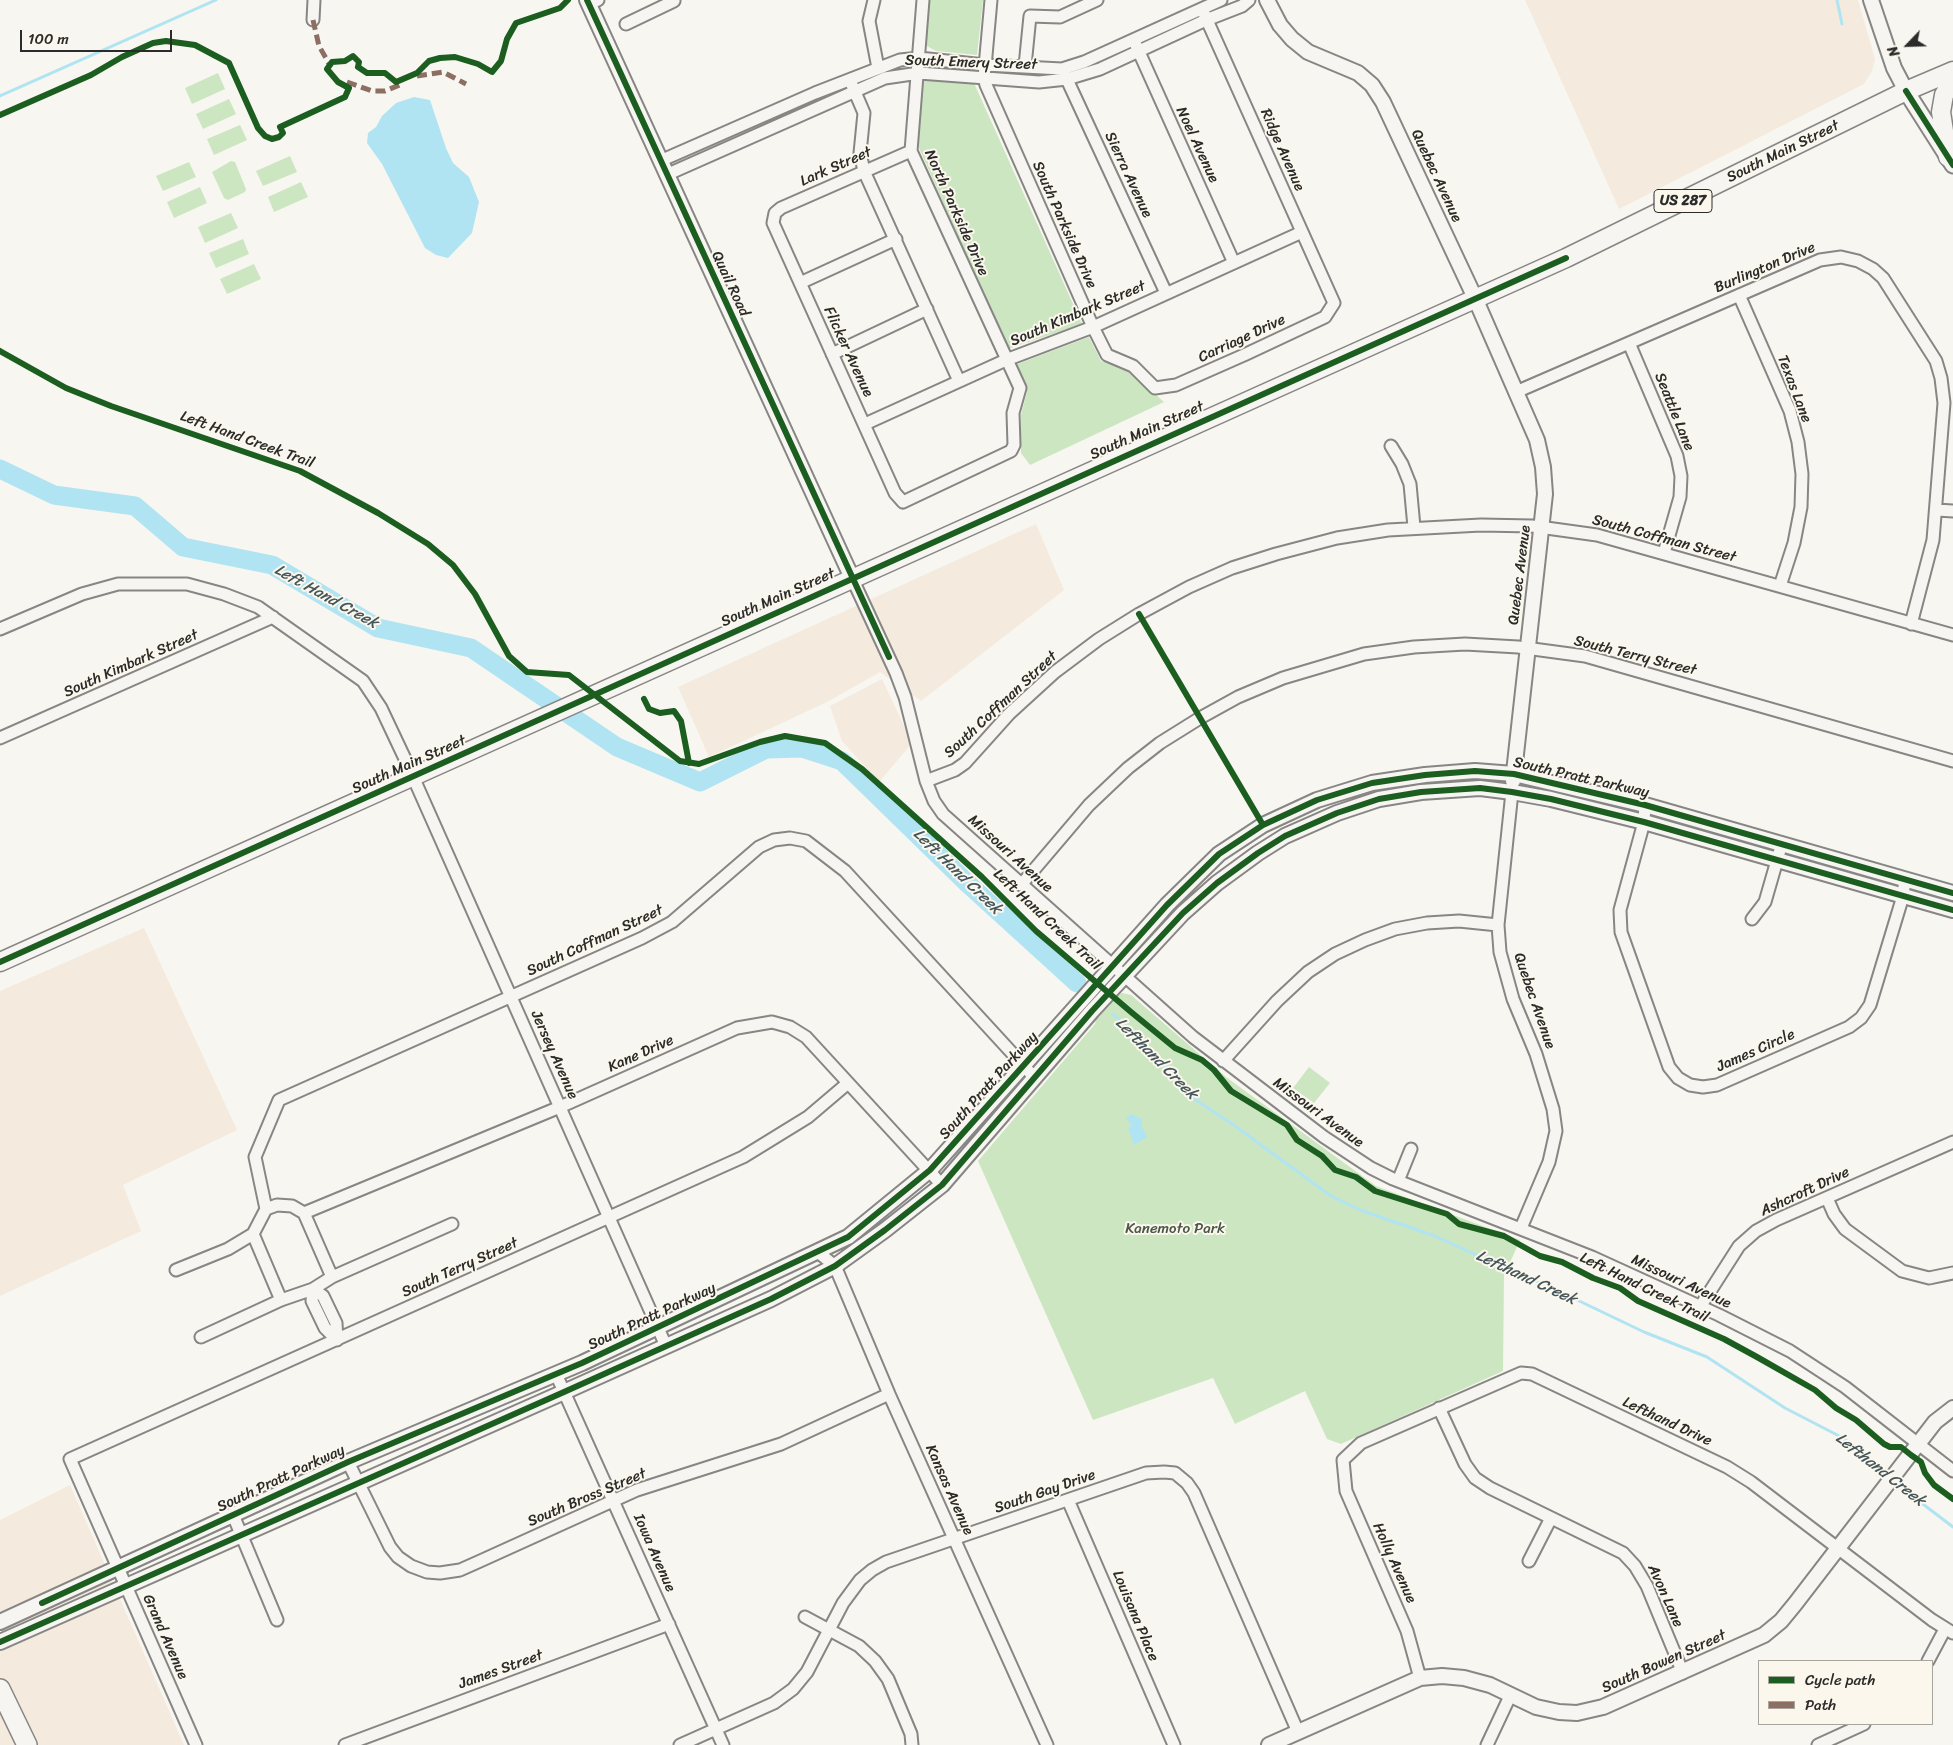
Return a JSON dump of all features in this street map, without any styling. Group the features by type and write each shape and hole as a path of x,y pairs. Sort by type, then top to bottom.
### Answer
{"highway":[{"path":"0,1689 28,1745"}],"main road":[{"name":"South Main Street","path":"0,962 1575,254 1906,91 1953,71"},
{"path":"1951,161 1941,112 1944,95 1953,80"},
{"path":"1906,91 1951,161"}],"street":[{"path":"313,20 314,0"},
{"path":"626,24 675,0"},
{"path":"874,0 869,21 878,68"},
{"name":"North Parkside Drive","path":"903,502 1011,451 1014,445 1013,413 1019,398 1020,388 911,151 919,73 923,0"},
{"path":"984,78 992,0"},
{"path":"1025,66 1030,16 1060,17 1097,0"},
{"name":"South Emery Street","path":"666,175 853,90 885,78 919,73 1039,82 1065,74 1100,69 1204,14 1221,0"},
{"name":"South Emery Street","path":"660,161 850,79 900,60 920,58 1025,66 1065,74 1084,62 1133,40 1204,14 1242,6 1248,0"},
{"name":"Quebec Avenue","path":"1267,0 1280,25 1292,39 1308,52 1358,73 1372,85 1408,152 1474,298 1537,440 1543,467 1545,494 1542,527 1498,925 1500,952 1506,976 1548,1091 1556,1130 1549,1162 1521,1228"},
{"path":"1871,0 1894,68 1906,91"},
{"name":"Quail Road","path":"591,1 666,175 852,578"},
{"name":"Ridge Avenue","path":"1204,14 1334,303"},
{"name":"Noel Avenue","path":"1133,40 1234,263"},
{"name":"Sierra Avenue","path":"1065,74 1166,293"},
{"name":"South Parkside Drive","path":"984,78 1107,355 1133,366 1155,388"},
{"path":"850,79 853,90 864,112 860,154 864,171 959,381"},
{"path":"768,114 774,126"},
{"name":"Lark Street","path":"775,213 781,208 911,151"},
{"name":"Flicker Avenue","path":"775,213 773,223 895,493 903,502"},
{"name":"South Kimbark Street","path":"865,424 1006,360 1093,327 1302,232"},
{"path":"800,283 896,239"},
{"name":"Burlington Drive","path":"1516,392 1820,260 1841,257 1858,261 1883,278 1921,335 1936,361 1941,378 1944,403 1933,540 1911,624"},
{"name":"Texas Lane","path":"1739,295 1790,411 1798,442 1802,474 1801,507 1794,543 1780,586"},
{"name":"Carriage Drive","path":"1155,388 1176,385 1325,317 1334,303"},
{"path":"832,354 927,309"},
{"name":"Seattle Lane","path":"1629,343 1677,456 1681,476 1680,497 1664,553"},
{"path":"1391,446 1402,464 1410,484 1414,527"},
{"path":"1936,510 1953,511"},
{"name":"South Coffman Street","path":"926,781 955,770 965,763 1009,714 1055,672 1099,639 1189,587 1232,568 1287,551 1337,538 1414,527 1481,525 1542,527 1597,535 1953,635"},
{"name":"Missouri Avenue","path":"852,578 905,697 926,781 934,801 943,814 1193,1038 1324,1137 1371,1168 1398,1181 1577,1250 1790,1351 1818,1368 1953,1471"},
{"path":"0,629 82,594 118,584 187,584 224,594 258,607 363,681 381,708 413,777"},
{"name":"South Kimbark Street","path":"0,738 273,617"},
{"name":"South Terry Street","path":"1021,885 1089,805 1128,768 1200,718 1238,697 1283,678 1364,654 1414,647 1465,644 1528,648 1585,656 1953,761"},
{"name":"South Pratt Parkway","path":"0,1622 348,1462 556,1374 819,1253 848,1237 930,1170 1167,905 1219,854 1263,825 1291,810 1372,783 1425,775 1465,772 1514,774 1645,805 1953,893"},
{"name":"Jersey Avenue","path":"413,777 666,1346"},
{"name":"South Pratt Parkway","path":"0,1642 564,1392 771,1298 835,1266 886,1230 942,1185 1092,1010 1126,976 1183,913 1217,883 1278,840 1313,822 1379,799 1421,792 1480,788 1512,792 1551,799 1644,822 1953,910"},
{"name":"James Circle","path":"1645,805 1644,822 1620,910 1621,932 1670,1067 1678,1078 1690,1085 1703,1087 1717,1085 1849,1027 1861,1018 1870,1005 1903,896 1905,879"},
{"name":"South Coffman Street","path":"266,1209 255,1157 279,1100 642,938 672,922 759,847 774,840 790,838 813,845 845,871 1034,1077"},
{"path":"1752,919 1765,902 1782,843"},
{"path":"1223,1060 1277,1001 1308,972 1335,954 1372,937 1396,929 1427,923 1459,921 1498,925"},
{"name":"Kane Drive","path":"304,1213 560,1107 737,1028 772,1022 790,1027 806,1037 942,1185"},
{"name":"South Terry Street","path":"70,1459 743,1157 808,1117 848,1083"},
{"name":"Ashcroft Drive","path":"1700,1307 1739,1246 1756,1231 1776,1220 1953,1142"},
{"path":"1398,1181 1411,1149"},
{"path":"1827,1198 1834,1214 1845,1229 1902,1272 1929,1278 1953,1273"},
{"path":"176,1270 228,1249 253,1234 266,1209 277,1205 292,1206 304,1213 332,1277"},
{"path":"201,1337 281,1300 313,1289 332,1277 452,1224"},
{"path":"253,1234 281,1300"},
{"name":"Kansas Avenue","path":"819,1253 835,1266 889,1394 1047,1745"},
{"path":"313,1289 323,1296 336,1324 337,1340"},
{"name":"Iowa Avenue","path":"556,1374 723,1745"},
{"name":"Lefthand Drive","path":"1342,1460 1361,1443 1516,1374 1532,1374 1727,1467 1752,1482 1838,1549 1949,1631"},
{"name":"South Bross Street","path":"348,1462 360,1481 390,1547 398,1557 411,1566 427,1572 460,1570 614,1500 686,1474 781,1444 889,1394"},
{"name":"Avon Lane","path":"1439,1408 1465,1464 1475,1478 1490,1488 1623,1553 1635,1566 1646,1586 1683,1673"},
{"name":"South Bowen Street","path":"1269,1745 1420,1678 1442,1676 1464,1678 1490,1685 1536,1706 1560,1712 1577,1713 1619,1701 1764,1635 1781,1621 1935,1422 1953,1408"},
{"name":"Grand Avenue","path":"70,1459 196,1745"},
{"name":"Holly Avenue","path":"1342,1460 1346,1491 1407,1631 1420,1678"},
{"name":"South Gay Drive","path":"680,1745 774,1703 793,1689 807,1672 828,1628 860,1580 872,1570 886,1562 1146,1473 1175,1473 1187,1483 1194,1493 1298,1732"},
{"name":"Louisana Place","path":"1068,1500 1174,1745"},
{"path":"233,1515 277,1620"},
{"path":"1529,1561 1551,1518"},
{"path":"805,1617 859,1646 875,1661 888,1679 911,1734 912,1745"},
{"name":"James Street","path":"344,1745 669,1624"},
{"path":"1929,1660 1949,1631"},
{"path":"1487,1745 1511,1694"},
{"path":"1818,1745 1862,1725"}],"shaded area":[{"path":"1525,0 1858,0 1875,59 1872,71 1864,84 1619,209"},
{"path":"1036,524 1064,590 921,701 880,672 827,702 709,757 678,687"},
{"path":"882,679 912,743 879,782 842,741 830,706"},
{"path":"144,928 237,1130 123,1185 141,1231 0,1296 0,991"},
{"path":"70,1485 184,1745 0,1745 0,1520"}],"green space":[{"path":"928,0 983,0 977,55 936,51 925,45"},
{"path":"218,73 225,89 192,104 185,88"},
{"path":"924,79 974,83 1082,324 1008,349 915,139"},
{"path":"229,99 236,114 203,129 196,114"},
{"path":"240,125 247,140 214,155 207,139"},
{"path":"290,156 297,172 263,186 256,171"},
{"path":"231,161 235,162 246,189 245,192 228,200 224,198 212,172"},
{"path":"189,162 196,177 163,191 156,176"},
{"path":"301,182 308,197 274,212 268,197"},
{"path":"200,187 207,203 174,218 167,202"},
{"path":"231,213 238,228 205,243 198,227"},
{"path":"243,239 249,254 216,268 209,253"},
{"path":"254,264 261,279 227,294 220,279"},
{"path":"1089,337 1101,361 1128,370 1164,402 1030,465 1021,453 1021,415 1027,392 1015,365"},
{"name":"Kanemoto Park","path":"1122,993 1131,995 1226,1077 1376,1186 1520,1240 1504,1276 1503,1371 1341,1444 1327,1439 1305,1391 1235,1424 1213,1378 1093,1420 978,1161 1095,1024 1097,1015 1109,1001"},
{"path":"1309,1067 1330,1083 1314,1103 1293,1088"}],"water":[{"path":"414,97 430,100 453,163 469,177 479,202 472,233 448,258 436,255 425,248 382,164 367,143 368,133 376,127 382,116 396,103"},
{"path":"1131,1114 1142,1119 1142,1127 1147,1137 1134,1145 1128,1128 1132,1125 1126,1119"}],"waterway":[{"path":"0,96 216,0"},
{"path":"1837,0 1842,24"},
{"name":"Left Hand Creek","path":"0,469 54,495 135,506 183,547 272,565 378,628 471,648 617,747 700,782 766,749 802,748 842,761 966,882 1077,983"},
{"name":"Lefthand Creek","path":"1113,1014 1152,1051 1190,1096 1235,1126 1331,1196 1360,1210 1432,1235 1644,1332 1707,1357 1785,1408 1843,1438 1887,1476"},
{"name":"Lefthand Creek","path":"1894,1482 1953,1527"}],"marked path":[{"path":"313,20 319,46 331,67"},
{"path":"417,76 443,72 466,84"},
{"path":"347,82 372,91 385,91 402,84"}],"cycle path":[{"path":"358,67 367,73 385,73 396,82 417,73 429,61 455,57 478,64 492,72 501,61 507,39 516,23 560,8 568,0"},
{"path":"587,0 889,657"},
{"path":"0,115 91,75 122,57 153,43 166,41 195,45 229,63 258,128 265,136 272,139 279,137 283,133 280,127 345,97 349,88 338,82 327,69 332,62 345,61 353,56 359,62 358,67"},
{"path":"1906,91 1953,165"},
{"path":"0,962 1566,258"},
{"name":"Left Hand Creek Trail","path":"0,351 66,388 111,406 300,471 378,513 428,544 453,565 475,594 509,656 527,672 569,675 680,761 699,764 760,742 785,736 825,743 862,769 982,877 1036,931 1131,1012 1175,1048 1202,1060 1214,1070 1231,1091 1287,1125 1297,1140 1322,1156 1335,1170 1356,1177 1375,1191 1447,1214 1459,1224 1504,1236 1540,1256 1562,1262 1593,1278 1620,1288 1638,1301 1724,1339 1815,1390 1836,1408 1856,1420 1884,1444 1890,1447 1901,1447 1921,1462 1925,1473 1934,1485 1953,1499"},
{"path":"1139,614 1263,825"},
{"path":"644,699 649,709 660,713 674,711 681,721 689,763"},
{"name":"Left Hand Creek Trail","path":"42,1603 348,1462 582,1363 848,1237 930,1170 1167,905 1219,854 1263,825 1317,800 1372,783 1425,775 1475,771 1514,774 1645,805 1953,893"},
{"path":"0,1642 771,1299 835,1266 942,1185 1092,1011 1183,913 1217,883 1258,853 1285,836 1337,813 1379,799 1421,792 1480,788 1512,792 1551,799 1644,822 1953,910"}]}
